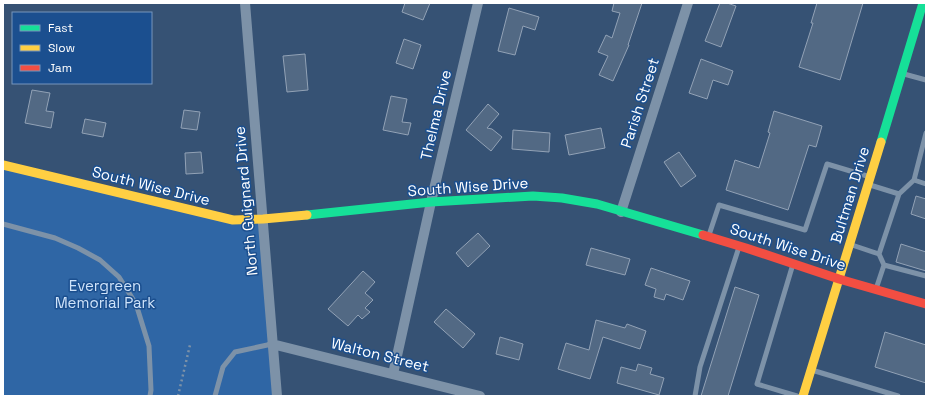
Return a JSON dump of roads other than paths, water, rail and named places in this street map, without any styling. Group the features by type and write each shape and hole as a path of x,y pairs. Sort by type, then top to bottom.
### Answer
{"main road":[{"name":"Bultman Drive","path":"803,396 902,73 919,25 923,3"},
{"name":"South Wise Drive","path":"3,165 233,220 263,219 431,202 533,196 562,198 590,203 709,237 839,279 926,304"}],"street":[{"name":"North Guignard Drive","path":"245,3 277,396"},
{"name":"Thelma Drive","path":"393,374 431,202 478,3"},
{"name":"Parish Street","path":"621,212 688,3"},
{"name":"Walton Street","path":"272,344 480,396"}],"lane":[{"path":"902,73 926,80"},
{"path":"875,290 884,265 879,254 899,194 914,180 926,133"},
{"path":"709,237 719,205 805,230 827,164 869,180 899,194"},
{"path":"914,180 926,184"},
{"path":"3,224 55,238 78,248 100,260 119,277 136,304 149,346 150,396"},
{"path":"849,244 879,254"},
{"path":"695,396 700,367 739,246"},
{"path":"793,263 757,384 797,396"},
{"path":"884,265 926,276"},
{"path":"215,396 223,367 235,352 272,344"},
{"path":"811,370 898,396"}],"park label":[{"name":"Evergreen Memorial Park","path":"105,294"}]}
